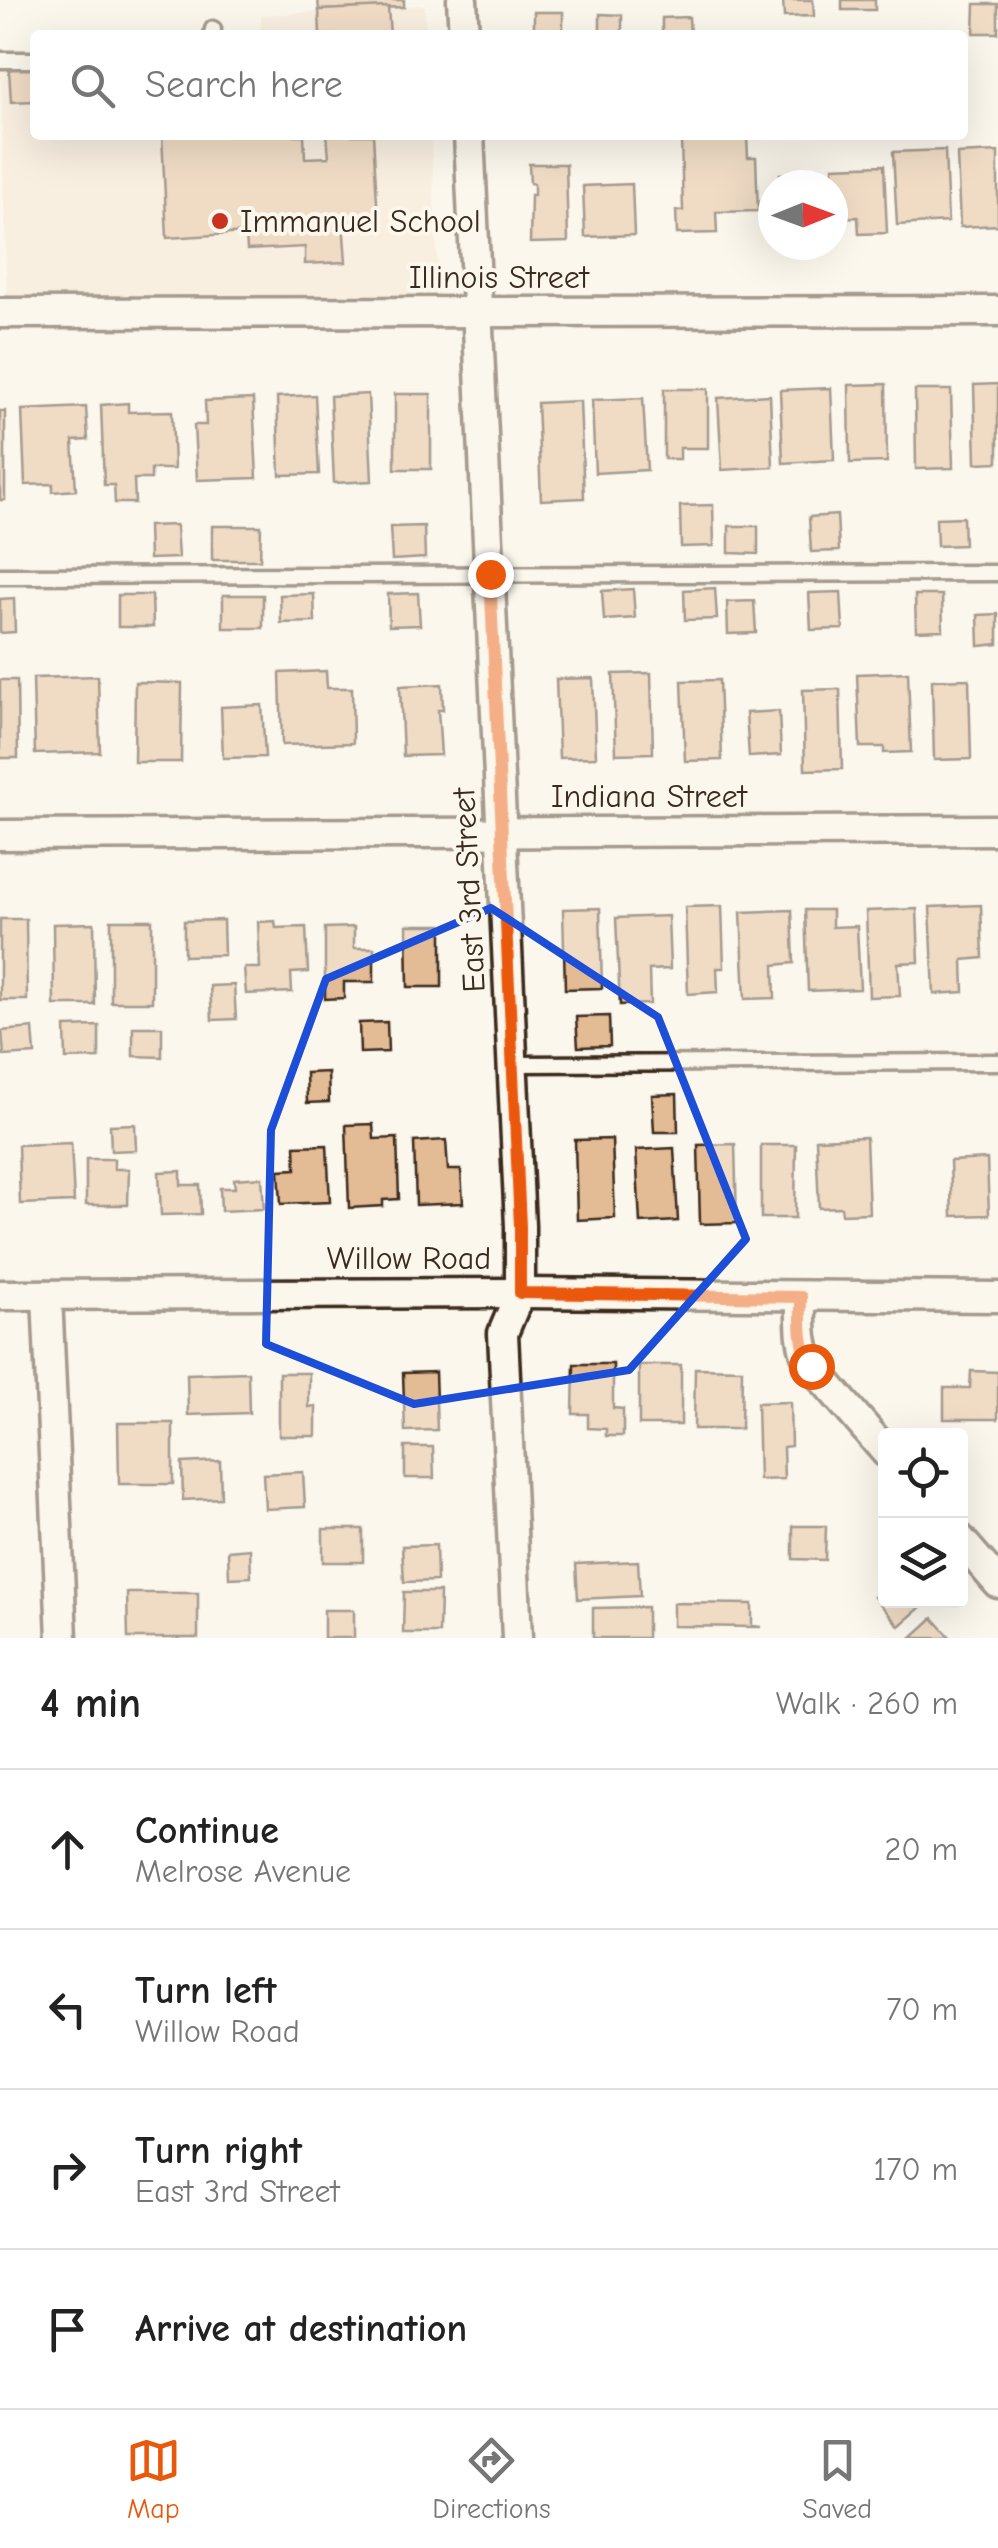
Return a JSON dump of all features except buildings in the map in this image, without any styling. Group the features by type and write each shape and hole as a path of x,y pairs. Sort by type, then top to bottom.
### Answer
{"street":[{"path":"462,0 464,30"},
{"name":"East 3rd Street","path":"469,140 520,1293 503,1333 516,1638"},
{"name":"Illinois Street","path":"0,314 998,311"},
{"name":"Indiana Street","path":"0,835 998,830"},
{"name":"Willow Road","path":"0,1295 520,1293 998,1297"},
{"path":"46,1295 62,1638"},
{"path":"801,1297 806,1356 811,1366 878,1443"},
{"path":"968,1548 998,1583"}],"lane":[{"path":"0,60 30,60"},
{"path":"0,576 998,573"},
{"path":"512,1064 998,1062"}],"highlighted area":[{"path":"491,908 658,1017 746,1239 629,1370 414,1404 266,1344 271,1130 326,979"}],"shaded area":[{"path":"425,5 426,30 261,30 261,15"},
{"name":"Immanuel School","path":"0,64 30,64 30,140 431,140 440,308 7,310"}],"place":[{"name":"Immanuel School","path":"220,221"}],"route":[{"path":"490,574 520,1293 801,1297 803,1342 811,1366"}]}
